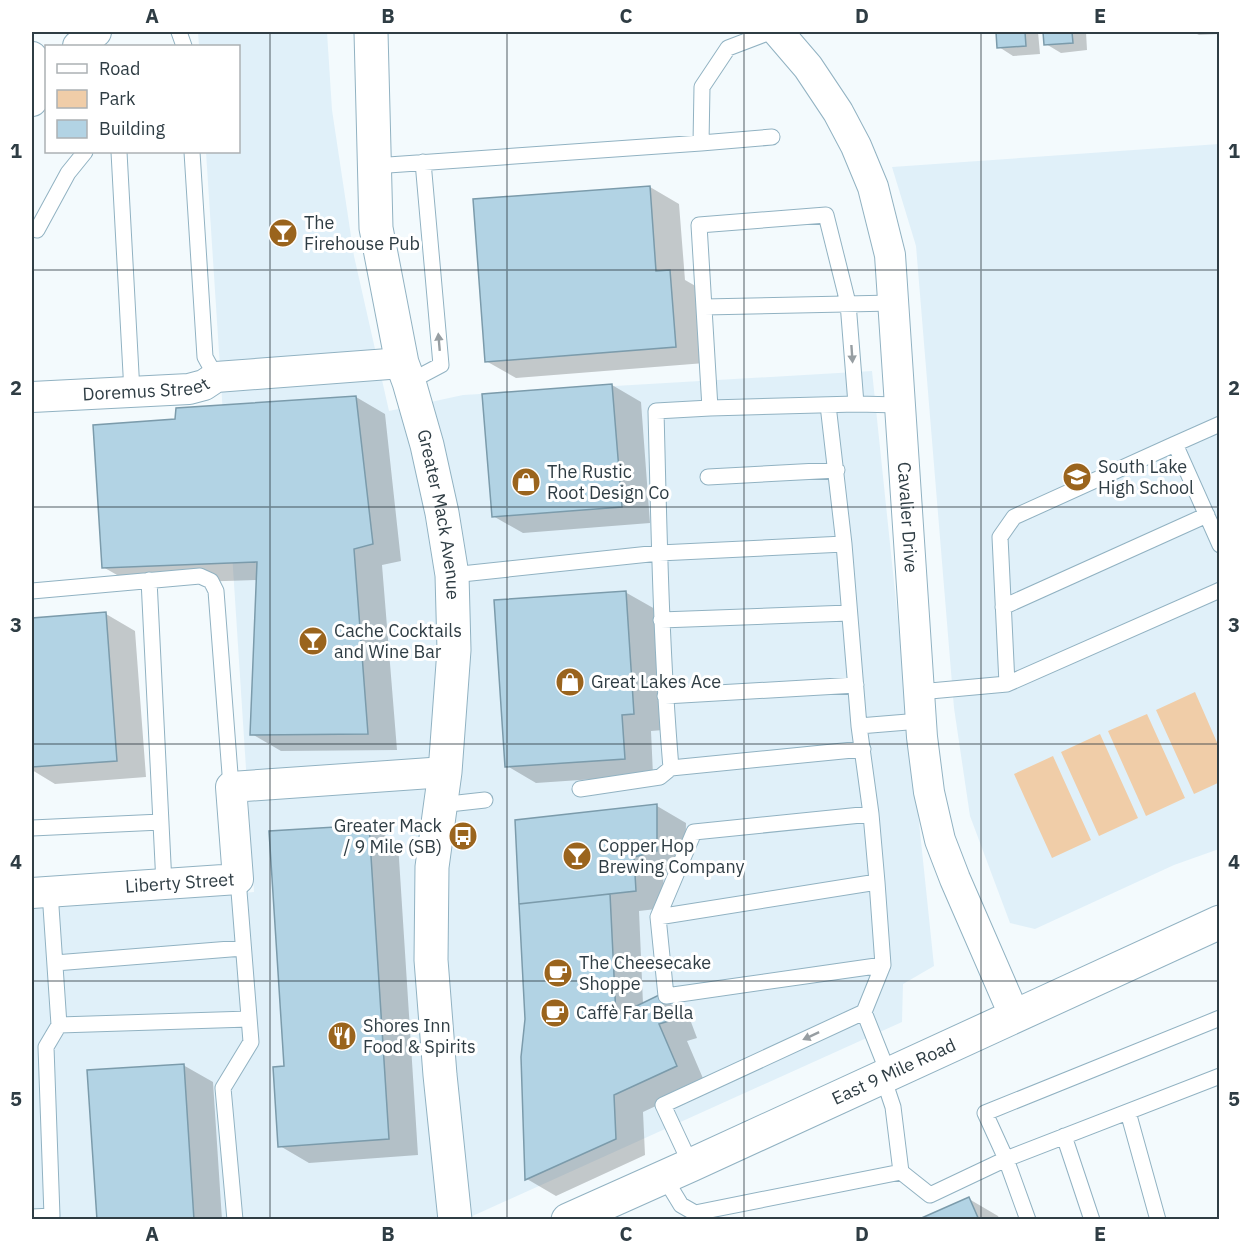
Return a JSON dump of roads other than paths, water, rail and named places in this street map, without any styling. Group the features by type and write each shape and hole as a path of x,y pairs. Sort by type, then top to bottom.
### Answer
{"street":[{"path":"79,45 96,32"},
{"name":"Greater Mack Avenue","path":"371,32 376,228 405,372 427,445 442,513 452,575 454,650 445,772 432,867 431,960 455,1220"},
{"name":"Cavalier Drive","path":"778,32 808,67 838,112 856,146 873,187 890,255 921,721 929,792 940,840 1015,1017"},
{"path":"32,57 45,73"},
{"path":"32,101 45,82"},
{"name":"Doremus Street","path":"32,397 189,389 204,386 216,377 405,372"},
{"path":"231,787 445,772"},
{"name":"Liberty Street","path":"41,892 238,879 231,787"},
{"name":"East 9 Mile Road","path":"568,1220 1220,922"}],"lane":[{"path":"701,143 702,87 728,48 770,32"},
{"path":"374,166 772,137"},
{"path":"37,230 68,173 84,153"},
{"path":"119,153 132,392"},
{"path":"192,153 205,357 216,377"},
{"path":"405,372 441,364 423,162"},
{"path":"710,408 699,225 826,215 848,303 855,404"},
{"path":"704,307 893,303"},
{"path":"671,768 661,620 656,411 855,404 900,405"},
{"path":"828,405 837,470 859,726 871,814 883,965 864,1012 886,1076 893,1107 901,1172 930,1195 1006,1159 1220,1076"},
{"path":"1007,684 1000,537 1014,517 1220,424"},
{"path":"1175,444 1220,544"},
{"path":"708,477 837,470"},
{"path":"1003,607 1207,515"},
{"path":"452,575 659,553 844,544"},
{"path":"32,591 201,576 211,581 216,591 231,787"},
{"path":"149,580 164,884"},
{"path":"919,692 1007,684 1220,590"},
{"path":"661,620 849,613"},
{"path":"665,696 856,685"},
{"path":"859,726 921,721"},
{"path":"579,789 660,777 671,768 863,749"},
{"path":"440,805 485,801"},
{"path":"871,814 694,832 658,917 666,996 883,965"},
{"path":"32,828 161,822"},
{"path":"235,1220 223,1088 251,1042 238,879"},
{"path":"658,917 877,882"},
{"path":"32,1217 53,1218 46,1047 59,1025 55,963 41,892"},
{"path":"55,963 243,948"},
{"path":"864,1012 663,1105 677,1171 681,1204 695,1213 901,1172"},
{"path":"1028,1220 1006,1159 985,1113 1220,1018"},
{"path":"59,1025 249,1019"},
{"path":"1128,1112 1158,1220"},
{"path":"1065,1136 1092,1220"}],"place":[{"name":"The Firehouse Pub","path":"283,233"},
{"name":"South Lake High School","path":"1077,477"},
{"name":"The Rustic Root Design Co","path":"526,482"},
{"name":"Cache Cocktails and Wine Bar","path":"313,641"},
{"name":"Great Lakes Ace","path":"570,682"},
{"name":"Greater Mack / 9 Mile (SB)","path":"463,836"},
{"name":"Copper Hop Brewing Company","path":"577,856"},
{"name":"The Cheesecake Shoppe","path":"558,973"},
{"name":"Caffè Far Bella","path":"555,1013"},
{"name":"Shores Inn Food & Spirits","path":"342,1036"}]}
